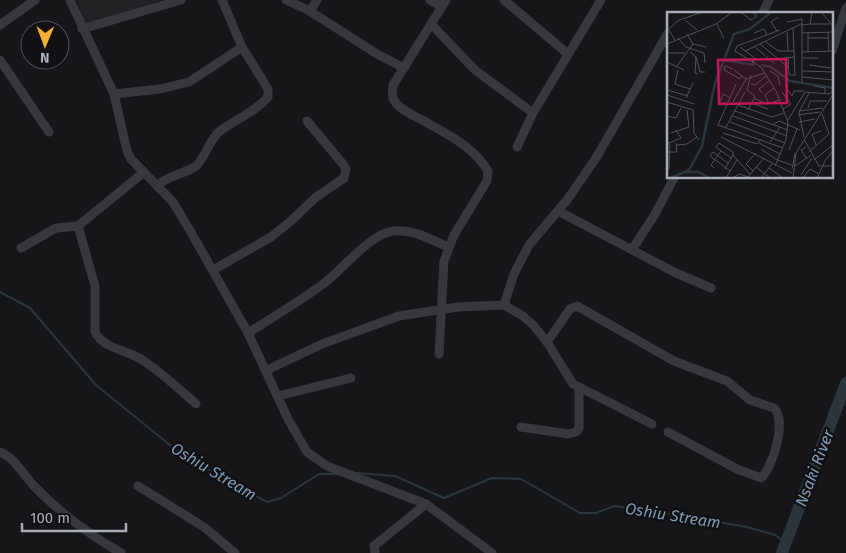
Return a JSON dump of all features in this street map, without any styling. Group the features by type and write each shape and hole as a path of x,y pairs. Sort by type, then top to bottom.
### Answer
{"street":[{"path":"0,25 35,0"},
{"path":"70,0 114,94 127,151 131,159 173,202 248,333 306,452 327,466 426,504 492,553"},
{"path":"82,29 181,0"},
{"path":"158,185 164,179 194,167 210,141 220,131 261,105 268,98 268,89 242,47 222,0"},
{"path":"286,0 310,11 377,54 404,68"},
{"path":"310,11 317,0"},
{"path":"430,0 444,4 393,85 394,101 411,115 462,144 479,158 488,171 487,182 448,247 444,262 439,354"},
{"path":"504,0 568,54"},
{"path":"518,147 533,113 601,0"},
{"path":"763,12 769,0"},
{"path":"834,45 846,8"},
{"path":"432,25 475,70 533,113"},
{"path":"504,305 514,274 529,246 558,211 596,158 667,35"},
{"path":"114,94 160,89 189,82 242,47"},
{"path":"0,60 49,132"},
{"path":"213,270 270,237 292,220 315,198 344,178 346,169 307,122"},
{"path":"21,248 56,228 78,226 144,172"},
{"path":"633,248 654,216 673,179"},
{"path":"558,211 633,248 676,273 711,288"},
{"path":"78,226 95,286 95,332 98,338 116,350 139,358 166,377 196,404"},
{"path":"248,333 310,294 377,238 391,231 419,234 448,247"},
{"path":"267,370 322,344 399,316 442,308 504,305 523,316 547,342 562,369 579,389 652,424"},
{"path":"547,342 570,309 577,306 674,361 727,381 750,400 774,408 780,422 770,463 761,478 737,469 668,432"},
{"path":"278,396 351,378"},
{"path":"521,427 568,434 576,432 579,428 579,389"},
{"path":"0,452 11,458 20,471 49,501 97,539 121,553"},
{"path":"138,486 204,527 235,553"},
{"path":"375,553 374,546 426,504"}],"shaded area":[{"path":"77,0 161,0 85,26"}],"waterway":[{"name":"Oshiu Stream","path":"0,292 30,308 96,385 181,454 267,502 281,498 319,474 337,474"},
{"name":"Nsaki River","path":"782,553 846,383"},
{"name":"Oshiu Stream","path":"356,473 395,476 444,498 492,478 521,479 580,513 596,513 614,506 678,515 747,527 775,535 786,543"}]}
